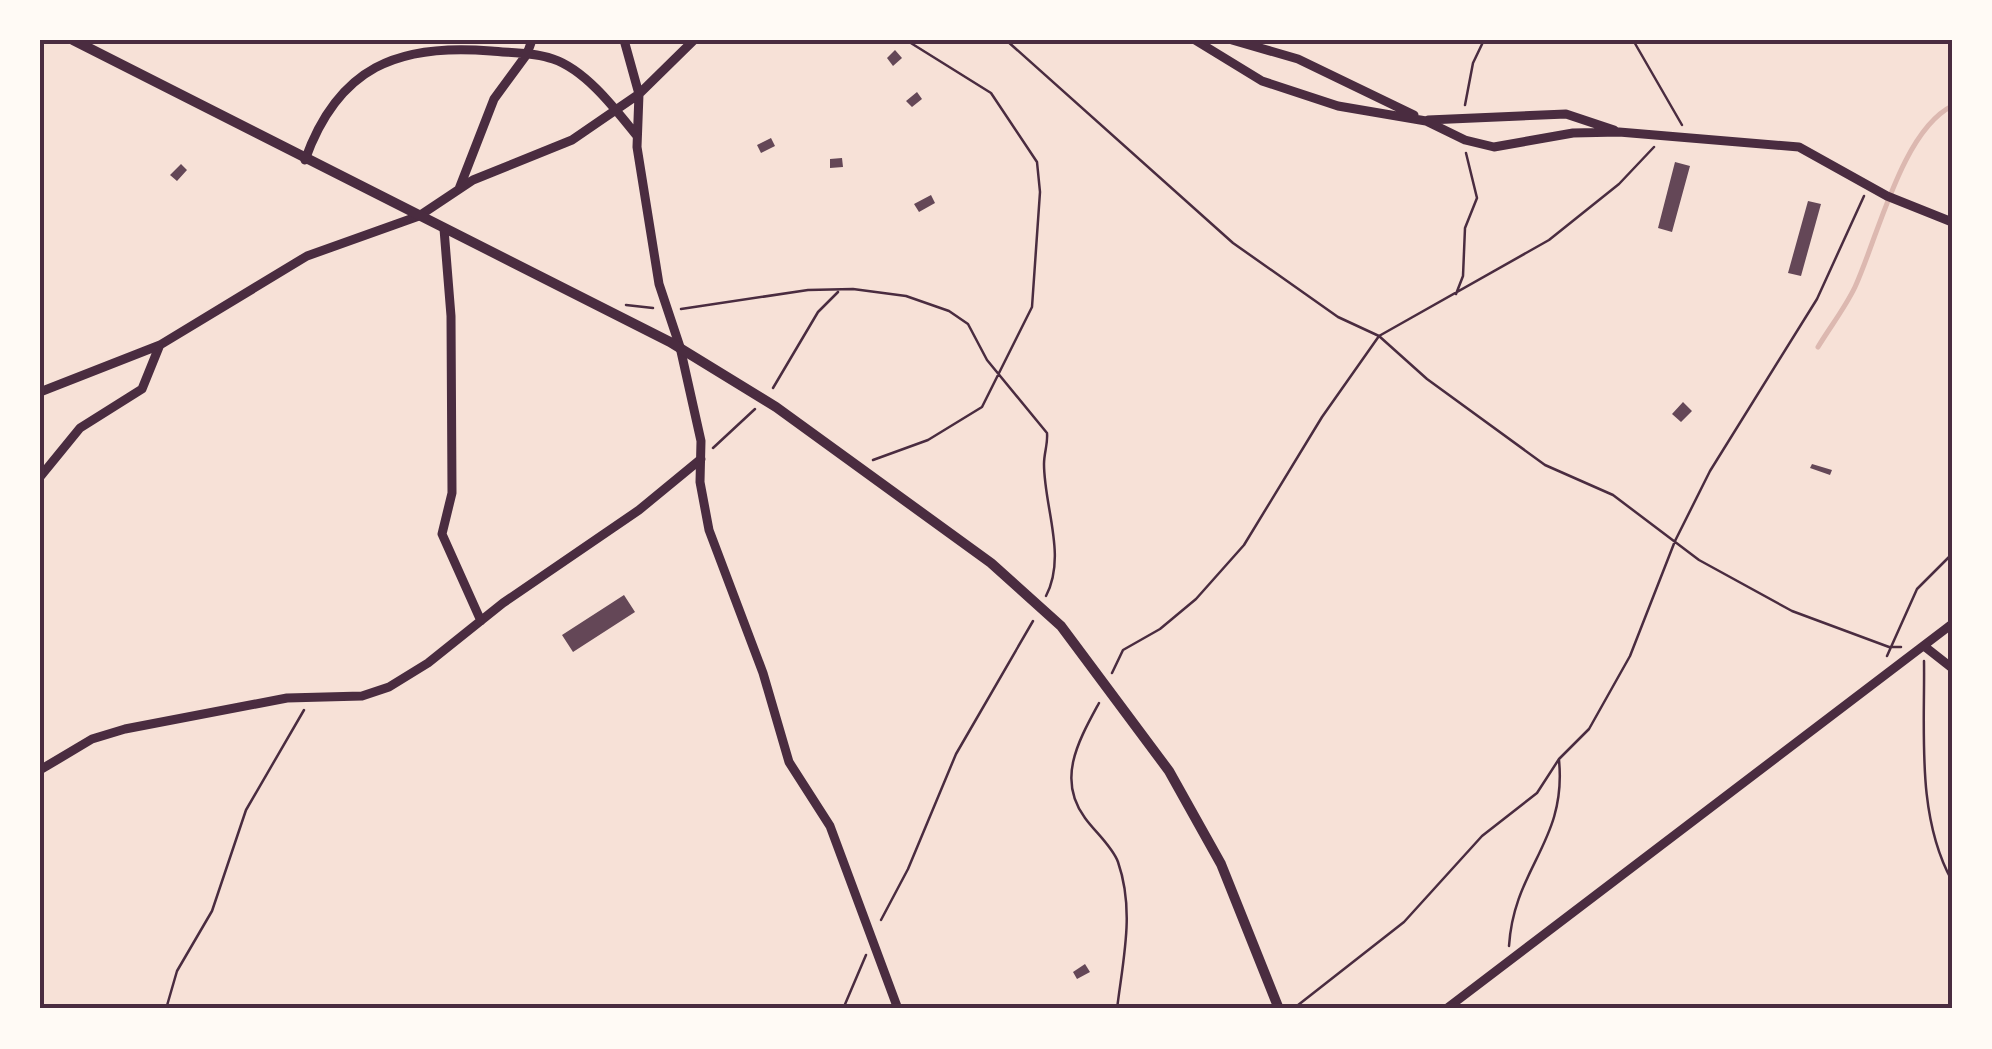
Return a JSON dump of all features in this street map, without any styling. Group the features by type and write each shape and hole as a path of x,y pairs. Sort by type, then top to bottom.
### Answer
{"street":[{"path":"73,40 680,347 764,400 964,542 1041,606 1108,685 1200,822 1248,925 1279,1009"},
{"path":"459,189 494,99 527,54 532,40"},
{"path":"624,40 639,94 637,136 648,216 702,441 708,530 763,673 788,762 830,826 898,1009"},
{"path":"40,392 160,344 306,256 418,216 459,189 572,140 639,94 694,40"},
{"path":"1196,40 1262,81 1338,106 1426,121 1464,116 1566,114 1618,132"},
{"path":"1232,40 1298,60 1465,140 1494,147 1573,133 1618,132 1799,147 1869,186 1952,222"},
{"path":"305,160 335,97 362,73 417,51 527,54 554,59 616,110 637,136"},
{"path":"444,229 451,316 452,493 442,534 481,621"},
{"path":"40,476 80,428 142,390 160,344"},
{"path":"40,770 92,739 125,730 312,696 362,696 389,687 428,663 648,503 701,460"},
{"path":"1446,1009 1952,626"},
{"path":"1924,646 1952,668"}],"path":[{"path":"858,466 967,420 982,407 1001,377 1032,307 1040,192 1038,162 991,92 906,40"},
{"path":"1006,40 1233,243 1338,317 1380,336 1427,379 1544,465 1613,495 1699,560 1792,611 1889,647 1924,646 1925,771 1933,831 1952,881"},
{"path":"1464,116 1466,86 1484,40"},
{"path":"1632,40 1688,136"},
{"path":"1117,1009 1128,936 1125,894 1117,858 1082,815 1074,797 1070,770 1077,744 1108,685 1116,658 1160,630 1196,599 1244,545 1322,417 1380,336 1549,240 1618,184 1665,135"},
{"path":"1456,294 1463,276 1465,228 1477,198 1465,140"},
{"path":"1292,1009 1404,922 1482,836 1538,793 1559,759 1589,729 1630,656 1675,541 1710,471 1817,299 1869,186"},
{"path":"701,460 764,400 818,312 840,289"},
{"path":"628,305 668,309 840,289 906,296 949,310 968,324 1001,377 1047,432 1044,462 1053,582 956,754 908,870 842,1009"},
{"path":"1880,679 1889,647 1917,590 1952,554"},
{"path":"166,1009 177,971 212,911 246,810 312,696"},
{"path":"1509,962 1519,891 1558,818 1559,759"}],"building":[{"path":"895,50 902,58 893,66 887,58"},
{"path":"917,92 922,99 912,107 906,101"},
{"path":"771,138 775,146 761,153 757,145"},
{"path":"842,158 843,167 830,168 830,159"},
{"path":"1675,162 1690,166 1672,232 1658,228"},
{"path":"181,164 187,170 177,181 170,175"},
{"path":"931,195 935,203 919,212 914,204"},
{"path":"1808,201 1821,204 1801,276 1788,273"},
{"path":"1683,402 1692,411 1681,422 1672,414"},
{"path":"1812,464 1832,470 1830,475 1810,468"},
{"path":"624,595 635,612 573,652 562,635"},
{"path":"1085,964 1090,972 1077,979 1073,972"}],"waterway":[{"path":"1818,347 1855,287 1905,161 1934,119 1952,106"},
{"path":"1952,128 1952,135"}]}
